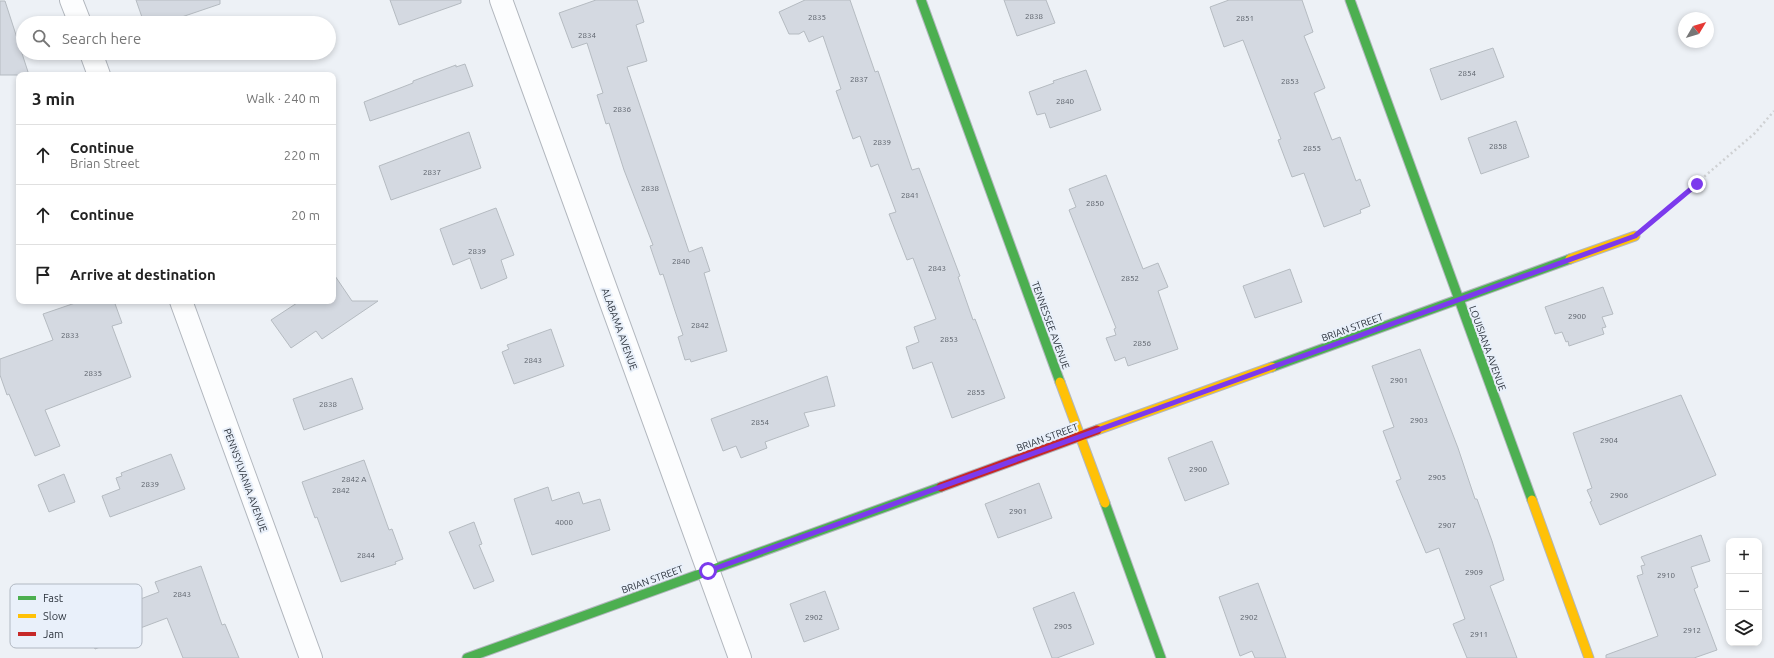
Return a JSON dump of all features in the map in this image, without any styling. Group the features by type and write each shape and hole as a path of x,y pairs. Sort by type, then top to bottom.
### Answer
{"street":[{"path":"71,0 77,16"},
{"name":"ALABAMA AVENUE","path":"500,0 740,658"},
{"name":"TENNESSEE AVENUE","path":"921,0 1161,658"},
{"name":"LOUISIANA AVENUE","path":"1350,0 1589,658"},
{"path":"94,60 98,72"},
{"name":"BRIAN STREET","path":"467,658 1635,236"},
{"name":"PENNSYLVANIA AVENUE","path":"182,304 311,658"}],"path":[{"path":"1635,236 1755,133 1774,111"}],"building":[{"path":"136,0 220,0 220,4 185,16 142,16"},
{"path":"390,0 461,0 461,3 399,25"},
{"path":"596,0 637,0 644,22 636,25 647,61 627,67 689,252 702,247 710,271 704,273 727,351 691,362 690,359 685,360 678,337 683,335 663,274 660,275 650,246 653,245 624,170 609,123 606,124 597,95 603,93 587,43 572,48 559,13"},
{"path":"805,0 850,0 875,72 878,71 912,170 919,168 960,276 958,277 973,320 975,319 1005,398 952,418 932,362 913,369 906,347 919,342 914,327 936,319 913,258 907,260 889,214 896,212 878,164 871,167 860,136 853,139 836,91 841,89 823,36 809,42 804,31 799,34 789,34 779,12"},
{"path":"1004,0 1046,0 1055,23 1017,36"},
{"path":"1229,0 1302,0 1313,32 1304,36 1325,88 1314,93 1332,140 1340,137 1356,181 1360,179 1370,206 1360,210 1361,213 1324,227 1304,173 1292,177 1278,140 1281,139 1243,40 1224,47 1210,7"},
{"path":"0,1 5,1 16,35 16,60 24,60 28,72 16,72 16,75 0,75"},
{"path":"1493,48 1504,77 1441,100 1430,69"},
{"path":"465,64 473,86 370,121 364,102 413,83 413,81 456,65 456,67"},
{"path":"1086,70 1101,110 1050,128 1045,113 1037,115 1029,92 1054,83 1053,81"},
{"path":"1516,121 1529,157 1481,174 1468,138"},
{"path":"469,132 481,168 391,200 379,166"},
{"path":"1106,175 1143,269 1158,263 1168,287 1158,291 1178,349 1128,366 1125,357 1115,361 1106,338 1116,335 1114,329 1116,328 1069,210 1076,207 1069,189"},
{"path":"496,208 514,255 501,260 507,278 481,289 470,258 453,265 440,229"},
{"path":"1290,269 1302,302 1255,318 1243,286"},
{"path":"336,277 352,301 378,301 322,339 316,331 291,348 271,320 295,304 336,304"},
{"path":"1603,287 1613,314 1602,317 1606,327 1602,328 1604,334 1569,346 1568,341 1566,342 1562,332 1555,334 1545,307"},
{"path":"72,304 115,304 122,323 112,326 131,377 45,410 60,446 35,456 9,394 7,395 0,375 0,359 53,340 43,314"},
{"path":"551,329 564,366 514,384 502,352 509,349 507,345"},
{"path":"1420,349 1492,541 1504,580 1490,586 1517,658 1467,658 1453,624 1465,619 1439,548 1426,553 1396,481 1401,479 1383,431 1394,427 1372,366"},
{"path":"827,376 835,406 804,413 809,426 765,442 767,448 741,458 736,446 723,451 711,419"},
{"path":"352,378 363,409 304,430 293,399"},
{"path":"1681,395 1716,475 1600,525 1590,502 1592,501 1587,490 1592,488 1573,433"},
{"path":"1212,441 1229,484 1185,501 1168,458"},
{"path":"171,454 185,489 110,517 102,496 120,489 116,478 122,476 121,473"},
{"path":"364,460 389,530 392,529 403,559 395,562 396,564 341,582 317,517 315,518 302,482"},
{"path":"64,474 75,502 49,512 38,485"},
{"path":"1039,483 1052,518 998,538 985,504"},
{"path":"548,487 552,501 579,492 583,504 600,499 610,530 532,555 514,499"},
{"path":"474,522 482,544 479,545 494,581 474,589 449,532"},
{"path":"1701,535 1710,561 1691,567 1698,587 1694,589 1717,650 1694,658 1606,658 1606,655 1658,636 1637,576 1643,574 1641,566 1645,565 1641,557"},
{"path":"201,566 222,625 225,624 239,658 183,658 167,618 142,627 142,598 159,592 155,582"},
{"path":"1258,583 1286,658 1255,658 1252,651 1240,656 1219,597"},
{"path":"825,591 839,629 804,642 790,604"},
{"path":"1074,592 1094,644 1057,658 1052,658 1033,608"}],"traffic: fast":[{"path":"921,0 1060,382"},
{"path":"1350,0 1532,500"},
{"path":"1272,367 1570,259"},
{"path":"467,658 941,487"},
{"path":"1105,503 1161,658"}],"traffic: slow":[{"path":"1570,259 1635,236"},
{"path":"1097,430 1272,367"},
{"path":"1060,382 1105,503"},
{"path":"1532,500 1589,658"}],"traffic: jam":[{"path":"941,487 1097,430"}],"route":[{"path":"708,571 1635,236 1697,184"}]}
